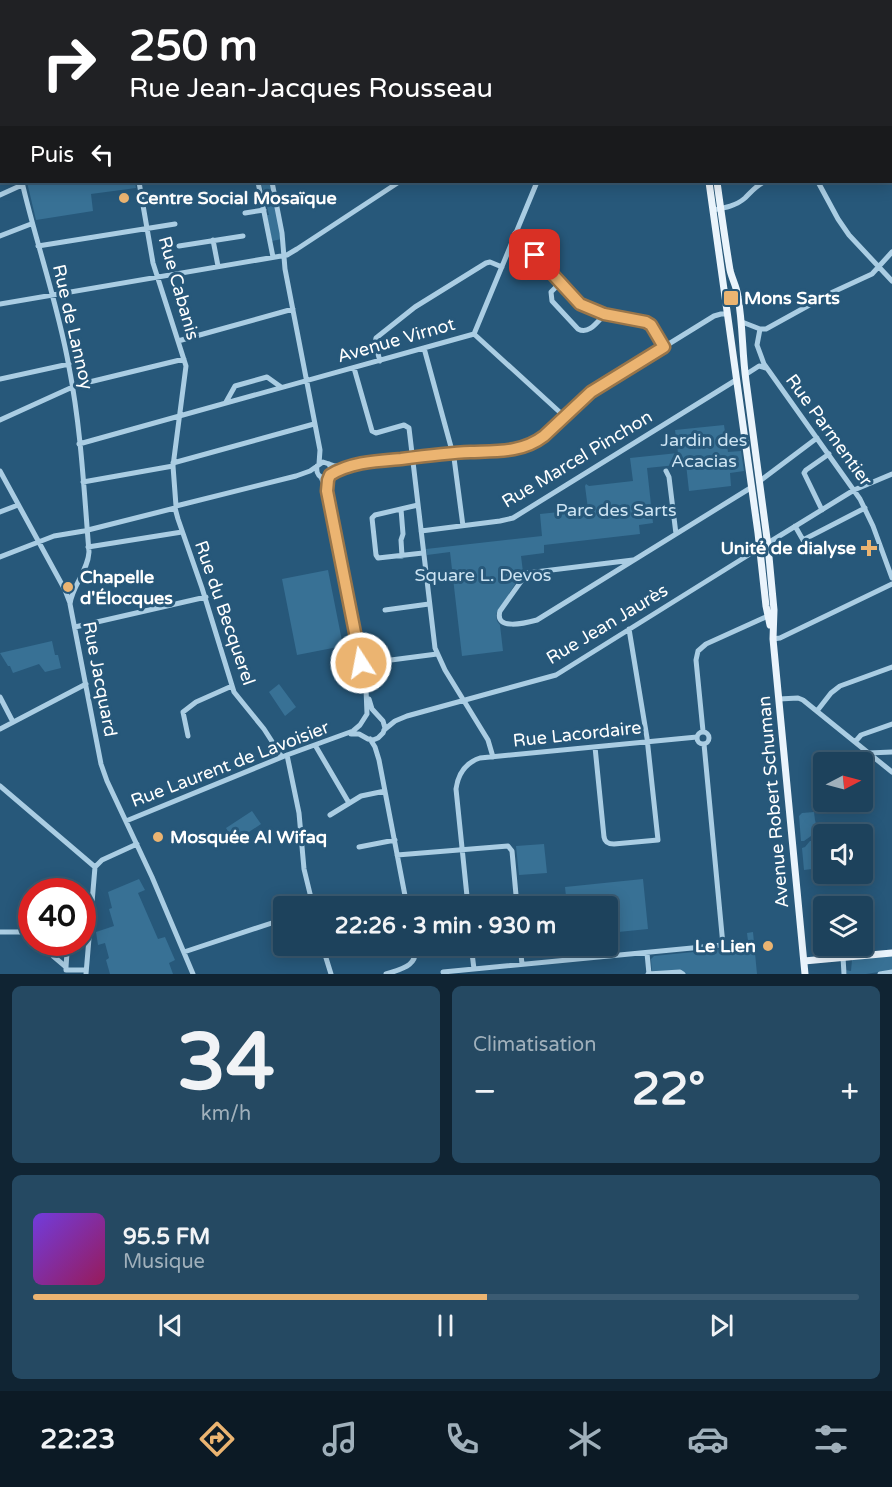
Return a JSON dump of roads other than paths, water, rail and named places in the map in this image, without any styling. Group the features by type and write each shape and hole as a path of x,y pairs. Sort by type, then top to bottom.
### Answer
{"main road":[{"path":"709,183 717,209"},
{"path":"717,183 717,209"},
{"name":"Avenue Robert Schuman","path":"717,209 727,314 752,487 766,606 773,639 805,974"},
{"name":"Avenue Robert Schuman","path":"717,209 737,291 742,322 745,375 768,543 774,606 773,639"},
{"path":"727,314 737,317 742,322"},
{"path":"736,380 745,375"},
{"path":"752,487 760,481"},
{"name":"Rue Jean Jaurès","path":"760,548 768,543"},
{"path":"804,961 892,953"}],"street":[{"path":"0,195 22,183"},
{"name":"Rue de Lannoy","path":"22,183 69,364 87,530"},
{"name":"Rue Cabanis","path":"141,183 152,258 186,366"},
{"path":"258,183 273,257"},
{"path":"272,183 320,450 332,469 327,491"},
{"path":"0,304 284,255 297,249 397,183"},
{"name":"Avenue Virnot","path":"79,444 474,334 537,183"},
{"path":"717,209 732,206 741,201 762,183"},
{"path":"819,183 849,235 892,281"},
{"path":"245,213 264,210"},
{"path":"0,236 31,224"},
{"path":"38,246 175,224"},
{"path":"515,233 580,304 604,314 646,322 651,325 664,347"},
{"path":"179,246 243,236"},
{"path":"213,240 218,266"},
{"path":"742,322 766,329 833,292 868,276 892,252"},
{"path":"380,361 375,343 376,338 409,311 486,263 492,262 502,267"},
{"path":"560,283 551,292 552,301 578,329 587,330 604,314"},
{"path":"178,341 293,309"},
{"path":"0,557 54,536 87,530 296,476 310,471 323,462 337,466 453,453 519,449 537,441 591,392 714,316 727,314"},
{"name":"Rue Parmentier","path":"760,329 757,345 766,368 865,508 892,578"},
{"path":"474,334 564,416"},
{"path":"424,348 453,453 463,526"},
{"path":"0,420 72,387 184,359"},
{"path":"0,379 69,364"},
{"name":"Rue du Becquerel","path":"186,366 173,465 176,507 182,532 206,597 232,686 237,696 285,756"},
{"name":"Rue Parmentier","path":"745,375 759,366 766,368"},
{"path":"354,368 372,431 376,433 408,426 433,638 437,654 488,740 493,757"},
{"path":"226,402 235,386 267,377 281,387"},
{"name":"Rue Marcel Pinchon","path":"421,531 513,518 736,380"},
{"path":"83,482 173,465 315,424"},
{"path":"760,481 817,438"},
{"path":"320,450 316,471 327,491 366,689 372,709 383,721 384,730 379,746 379,760"},
{"path":"822,510 804,473 829,454"},
{"path":"296,476 325,477 357,464"},
{"path":"0,471 70,604"},
{"path":"666,471 669,477 676,534"},
{"name":"Rue Jean Jaurès","path":"768,543 854,490 892,474"},
{"path":"633,560 527,573 500,610 498,617 505,624 533,621 602,580 752,487"},
{"path":"0,512 18,505"},
{"path":"418,505 375,515 372,518 377,556 380,558 423,553"},
{"path":"795,526 802,540 865,508"},
{"path":"401,509 402,556"},
{"name":"Rue Jacquard","path":"87,530 88,562 70,604 102,770 137,844 193,974"},
{"path":"88,547 182,532"},
{"name":"Rue Jean Jaurès","path":"384,730 402,718 552,676 760,548"},
{"path":"598,564 602,580"},
{"path":"773,639 780,638 892,584"},
{"path":"75,627 206,597"},
{"path":"385,610 429,604"},
{"path":"703,731 696,660 698,651 706,644 768,616"},
{"path":"595,747 606,841 614,844 658,840 648,742 629,629"},
{"path":"391,660 437,654"},
{"path":"817,711 831,693 840,686 892,666"},
{"path":"0,729 86,684"},
{"path":"188,736 183,712 195,702 232,686"},
{"path":"366,689 367,710 360,725 360,731 370,739 379,760 405,896"},
{"path":"0,696 14,722"},
{"path":"779,699 800,698 867,752"},
{"path":"365,717 372,715 380,717"},
{"path":"855,742 861,735 892,724"},
{"name":"Rue Laurent de Lavoisier","path":"126,821 285,756 346,735 360,725"},
{"path":"703,731 697,737 699,742 704,744"},
{"path":"703,731 710,737 704,744"},
{"name":"Rue Laurent de Lavoisier","path":"346,735 363,735"},
{"path":"370,739 381,736"},
{"name":"Rue Lacordaire","path":"462,849 456,789 464,768 477,759 697,737"},
{"path":"443,972 723,945 704,744"},
{"path":"315,745 349,803"},
{"path":"873,753 892,752"},
{"path":"285,756 299,813 304,869 311,896"},
{"path":"873,757 892,772"},
{"path":"0,786 95,867"},
{"path":"330,815 363,796 385,792"},
{"path":"359,847 395,840"},
{"path":"93,878 95,867 102,860 137,844"},
{"path":"397,855 506,845 512,851 516,896"},
{"path":"462,849 467,896"},
{"path":"184,952 273,924"},
{"path":"0,932 18,932"},
{"path":"647,953 648,974 680,972 683,974"},
{"path":"66,967 66,970 86,972 86,956"},
{"path":"325,956 331,974"},
{"path":"386,974 403,969 416,956"},
{"path":"472,956 474,969"},
{"path":"521,956 522,964"},
{"path":"843,957 844,974"},
{"path":"880,974 892,972"}],"place":[{"name":"Centre Social Mosaïque","path":"124,198"},
{"name":"Mons Sarts","path":"731,298"},
{"name":"Unité de dialyse","path":"869,548"},
{"name":"Chapelle d'Élocques","path":"68,587"},
{"name":"Mosquée Al Wifaq","path":"158,837"},
{"name":"Le Lien","path":"768,946"}],"park label":[{"name":"Jardin des Acacias","path":"704,450"},
{"name":"Parc des Sarts","path":"616,510"},
{"name":"Square L. Devos","path":"483,575"}]}
